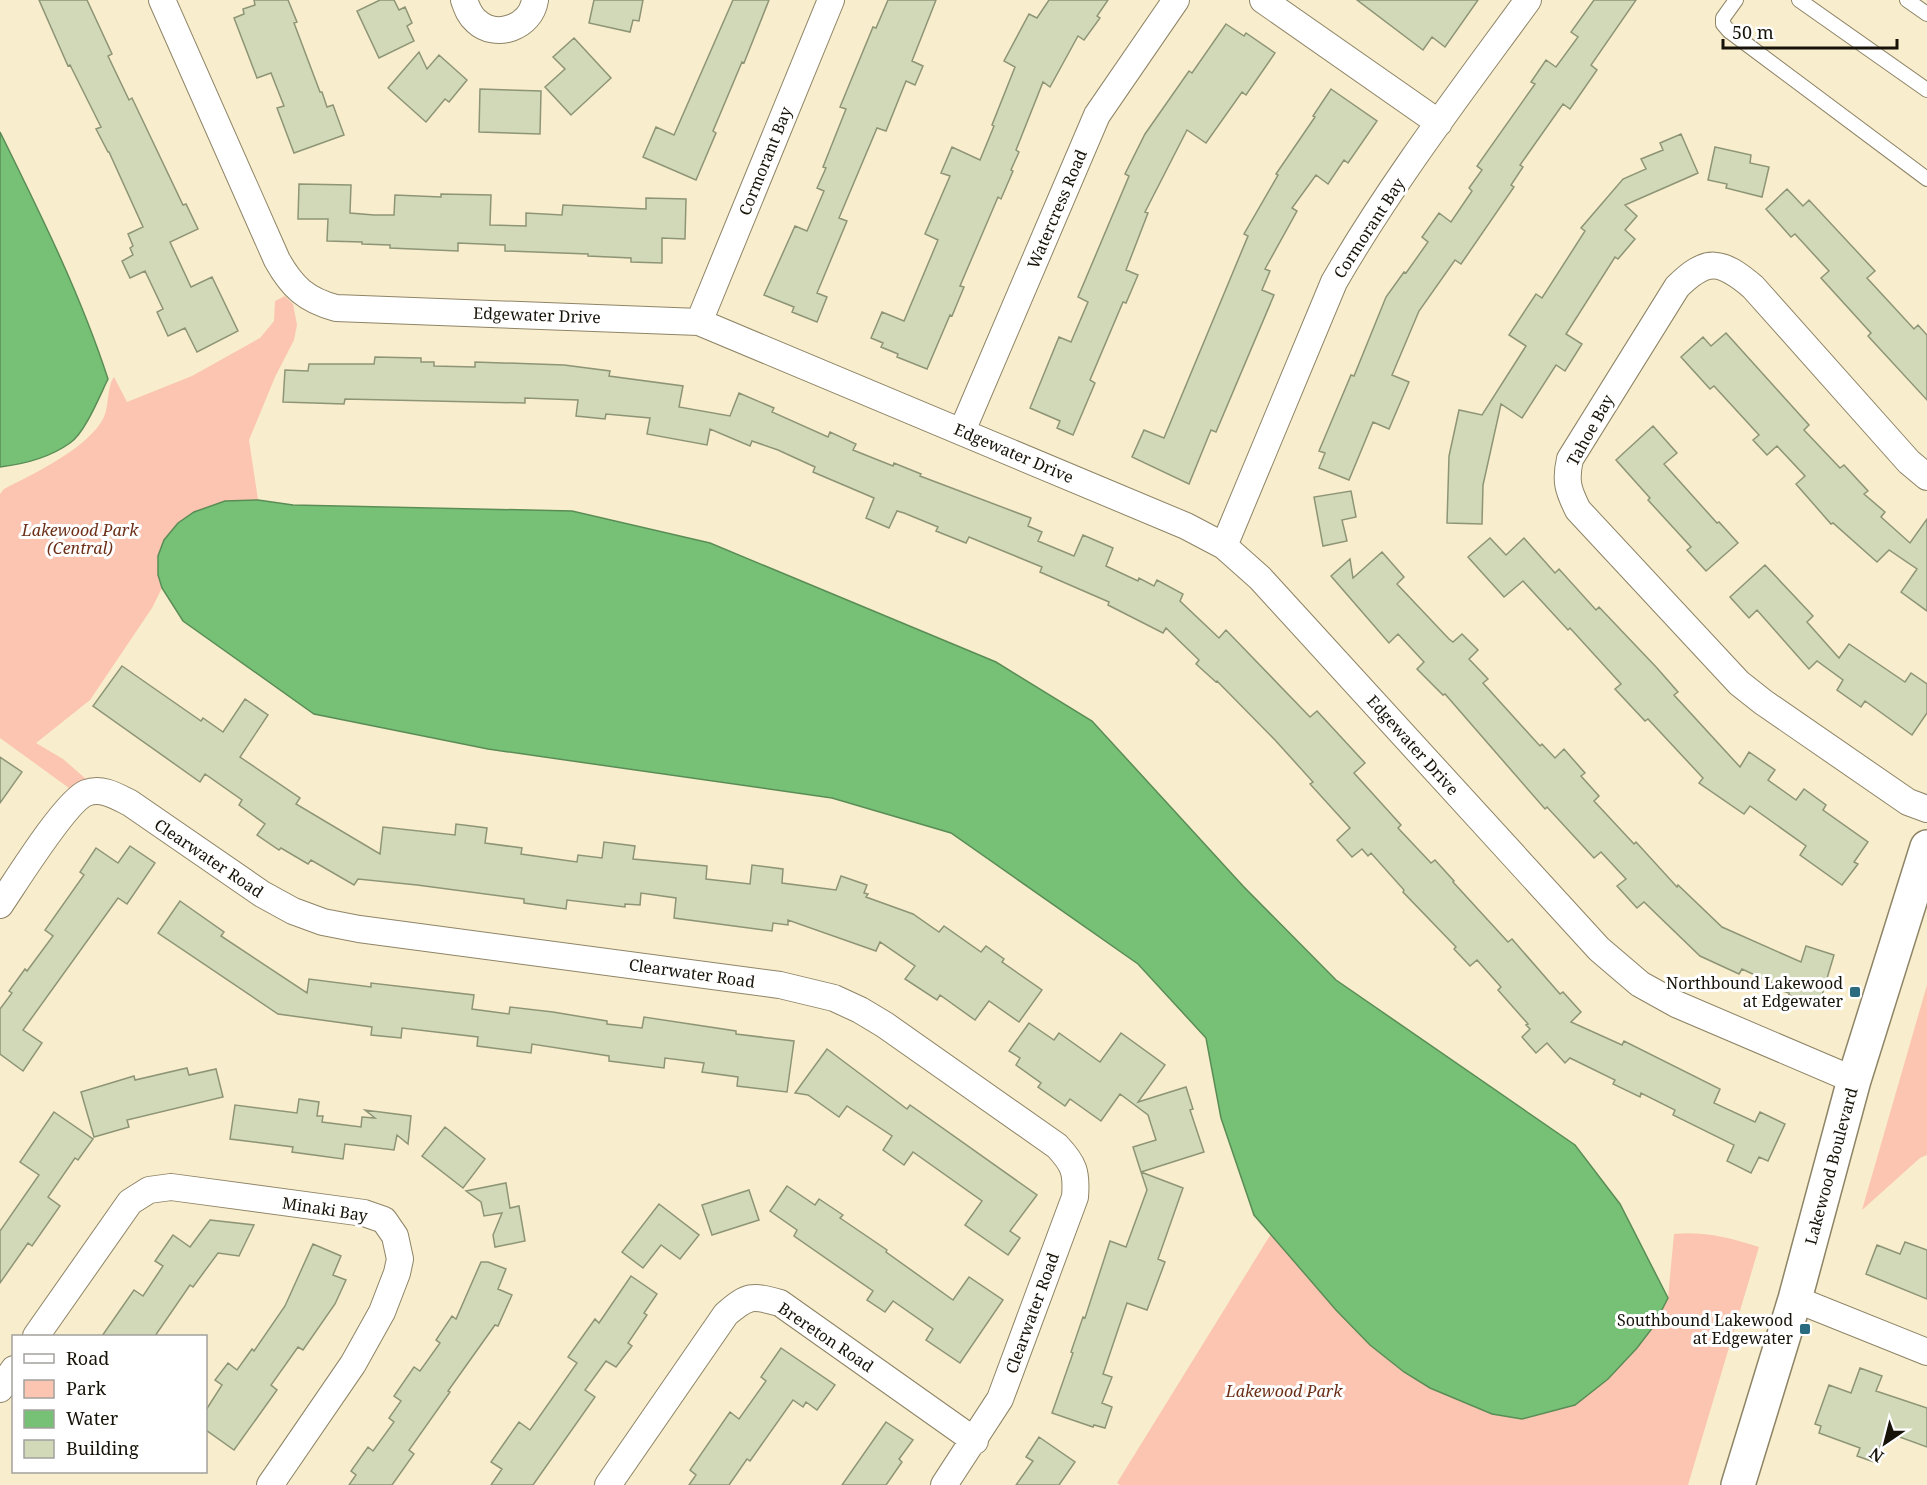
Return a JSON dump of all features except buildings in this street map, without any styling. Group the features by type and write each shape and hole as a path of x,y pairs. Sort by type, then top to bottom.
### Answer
{"street":[{"name":"Edgewater Drive","path":"162,0 287,279 304,294 319,303 336,308 699,322 1186,526 1224,546 1260,578 1599,949 1640,984 1676,1004 1854,1080"},
{"path":"464,0 468,12 476,21 486,28 498,30 509,29 520,24 529,16 535,0"},
{"name":"Cormorant Bay","path":"699,322 831,0"},
{"name":"Watercress Road","path":"962,431 1097,115 1176,0"},
{"path":"1263,0 1439,123"},
{"name":"Cormorant Bay","path":"1224,546 1334,282 1353,249 1439,123 1528,0"},
{"name":"Tahoe Bay","path":"1927,477 1909,462 1753,286 1732,269 1709,264 1691,273 1677,287 1570,459 1566,476 1569,493 1578,510 1739,683 1908,802 1927,808"},
{"name":"Clearwater Road","path":"0,905 66,810 84,794 104,792 111,793 130,803 262,894 293,911 323,922 359,929 780,985 834,998 885,1025 1057,1146 1072,1162 1077,1180 1075,1197 1000,1399 975,1441 944,1485"},
{"name":"Lakewood Boulevard","path":"1738,1485 1795,1299 1854,1080 1927,847"},
{"name":"Minaki Bay","path":"37,1335 130,1202 149,1190 171,1187 364,1213 384,1220 395,1236 400,1259 390,1292 353,1364 270,1485"},
{"name":"Brereton Road","path":"608,1485 726,1314 743,1300 759,1297 780,1303 975,1441"},
{"path":"1795,1299 1927,1352"},
{"path":"0,1389 12,1372"}],"lane":[{"path":"1736,0 1724,18 1723,24 1729,31 1927,179"},
{"path":"1799,0 1927,90"},
{"path":"1907,0 1927,14"}],"green space":[{"name":"Lakewood Park (Central)","path":"285,296 293,304 297,325 294,340 275,377 249,440 258,500 225,501 158,575 162,588 152,608 90,700 36,743 63,759 86,779 69,788 0,738 0,494 4,489 59,459 97,428 104,417 110,385 114,377 127,402 192,376 260,338 274,321 275,301"},
{"path":"1927,985 1927,1155 1920,1158 1862,1210"},
{"name":"Lakewood Park","path":"1274,1229 1297,1265 1370,1345 1404,1372 1430,1388 1492,1414 1575,1405 1608,1379 1637,1348 1668,1298 1674,1234 1717,1236 1759,1247 1688,1485 1120,1485 1117,1483"}],"water":[{"path":"0,132 72,284 108,379 87,423 70,443 36,460 0,467"},
{"path":"258,500 293,505 572,511 710,543 996,662 1092,721 1243,886 1336,980 1575,1145 1620,1204 1668,1298 1653,1327 1608,1379 1575,1405 1522,1419 1492,1414 1430,1388 1404,1372 1370,1345 1336,1310 1254,1215 1221,1118 1206,1038 1138,964 951,833 832,798 488,749 314,714 183,621 162,588 158,575 158,556 164,540 178,523 194,512 225,501"}],"place":[{"name":"Northbound Lakewood at Edgewater","path":"1855,992"},
{"name":"Southbound Lakewood at Edgewater","path":"1805,1329"}]}
